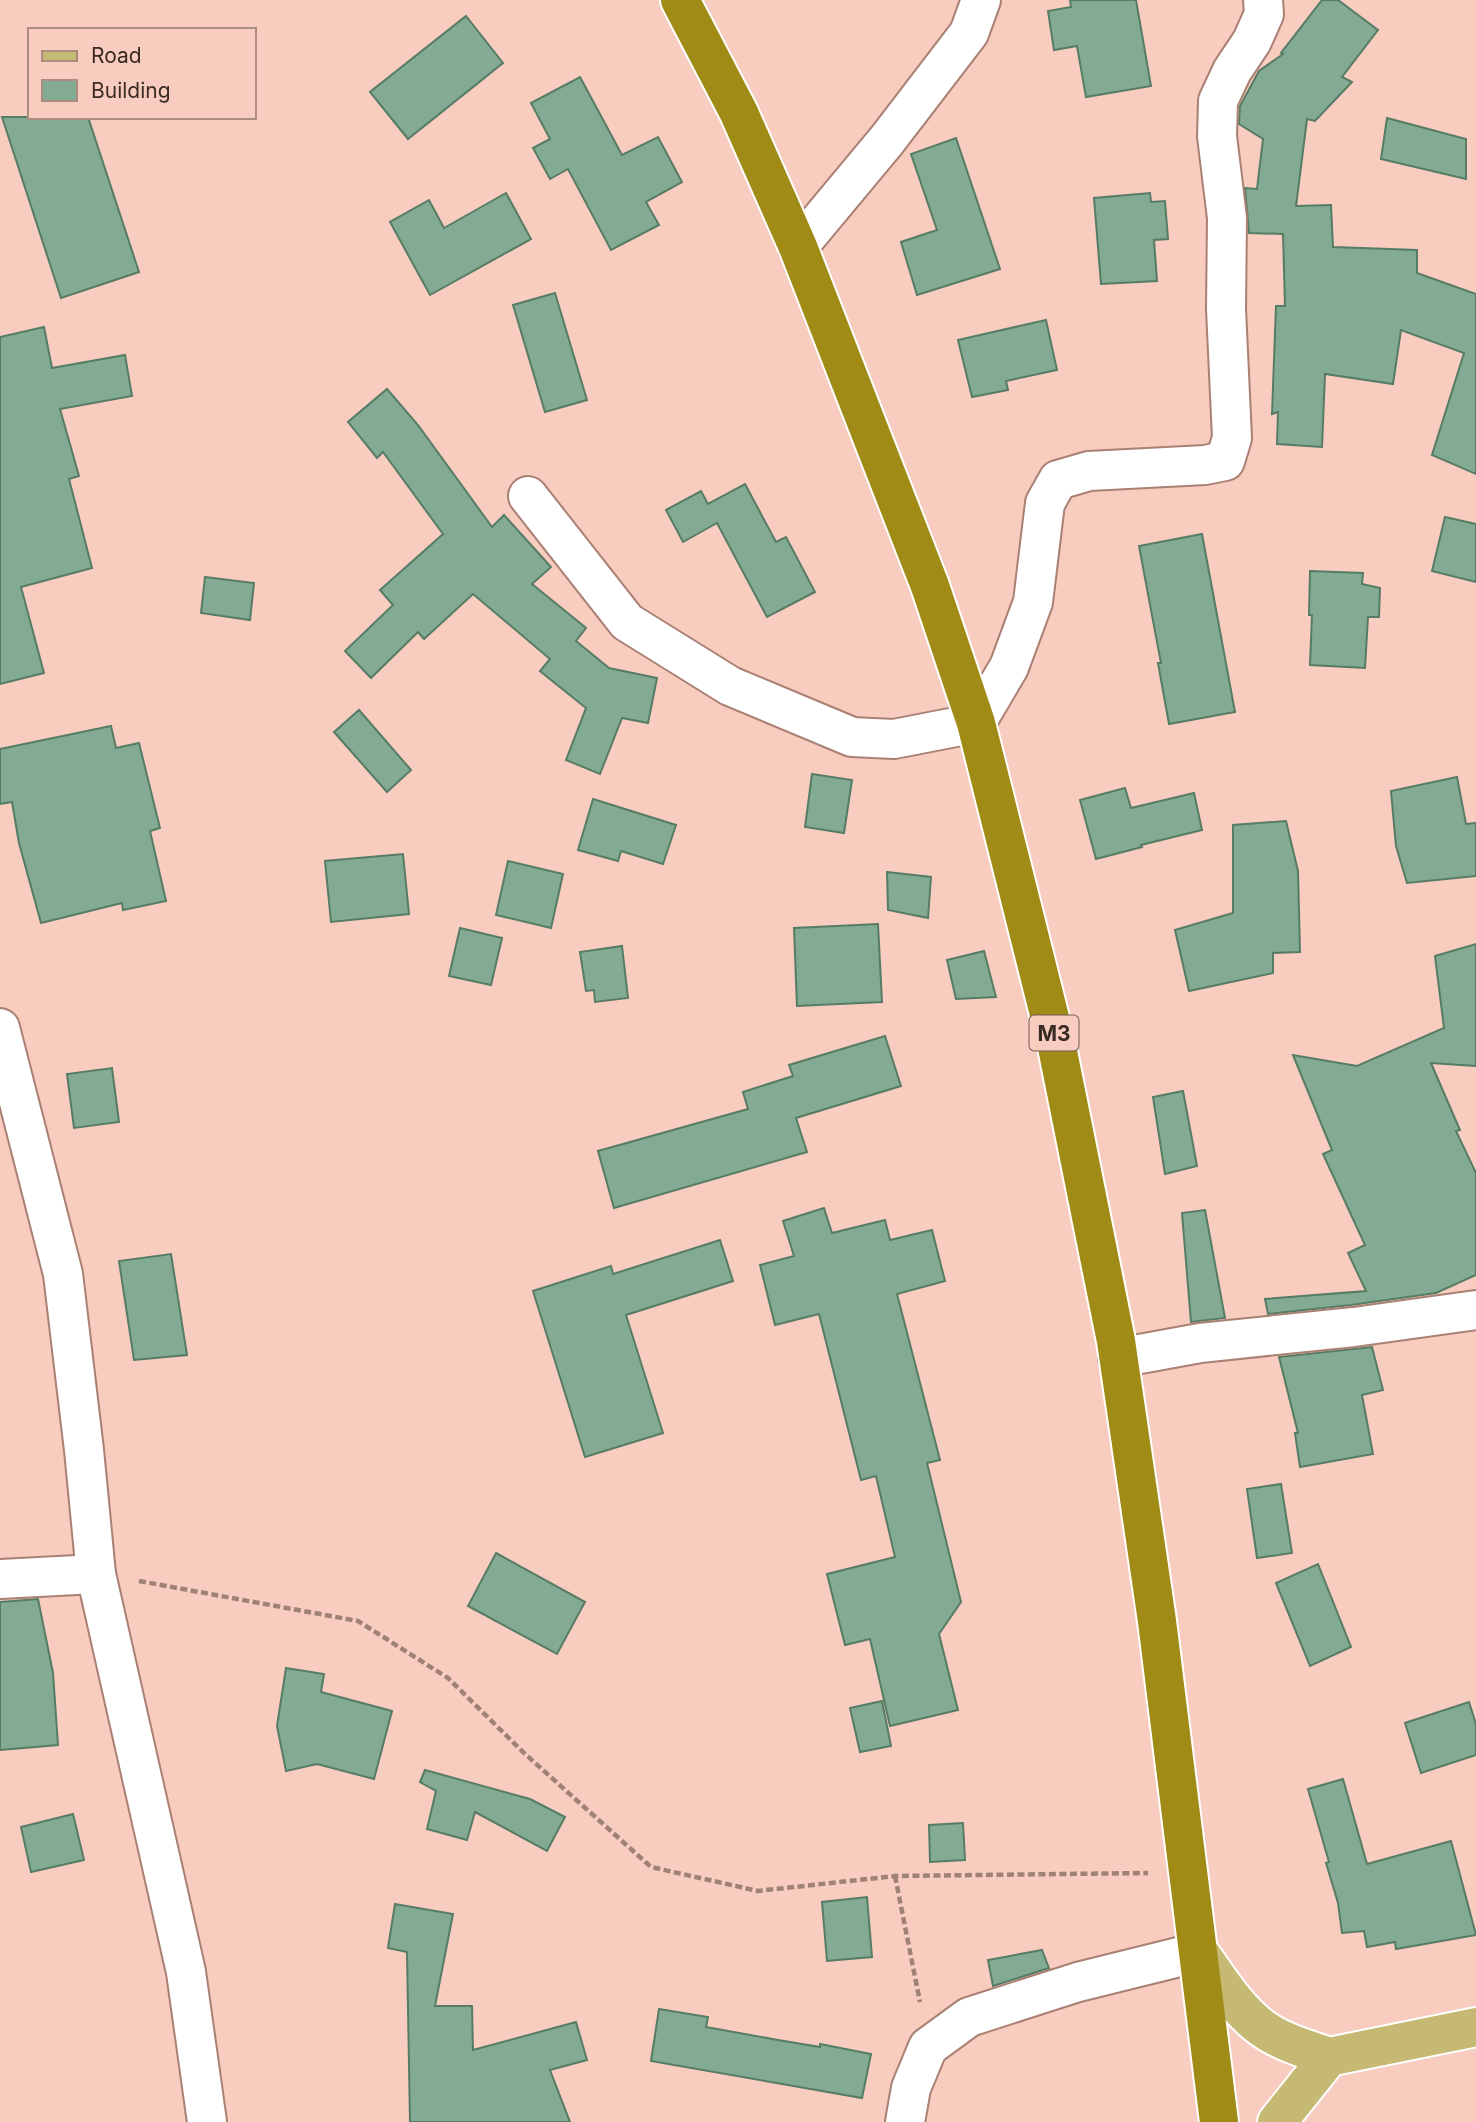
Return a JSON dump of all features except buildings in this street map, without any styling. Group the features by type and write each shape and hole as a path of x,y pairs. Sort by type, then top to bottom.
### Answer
{"highway":[{"name":"M3","path":"680,0 739,113 798,247 930,586 976,723 1056,1042 1118,1358 1157,1620 1219,2122"}],"main road":[{"path":"1199,1952 1236,2003 1263,2029 1329,2057 1476,2027"},
{"path":"1277,2122 1329,2057"}],"street":[{"path":"798,247 887,140 969,33 981,0"},
{"path":"527,496 627,622 730,686 852,737 894,739 976,723 1009,667 1033,602 1045,503 1058,480 1089,471 1205,466 1225,461 1232,438 1226,309 1227,218 1217,136 1218,101 1232,71 1252,41 1264,14 1263,0"},
{"path":"0,1028 63,1274 96,1574 186,1972 207,2122"},
{"path":"1118,1358 1200,1343 1354,1327 1476,1310"},
{"path":"0,1579 96,1574"},
{"path":"905,2122 911,2088 928,2047 969,2017 1078,1982 1199,1952"}],"path":[{"path":"96,1574 358,1621 448,1678 524,1753 651,1867 758,1891 895,1876 1189,1873"},
{"path":"895,1876 928,2047"}]}
